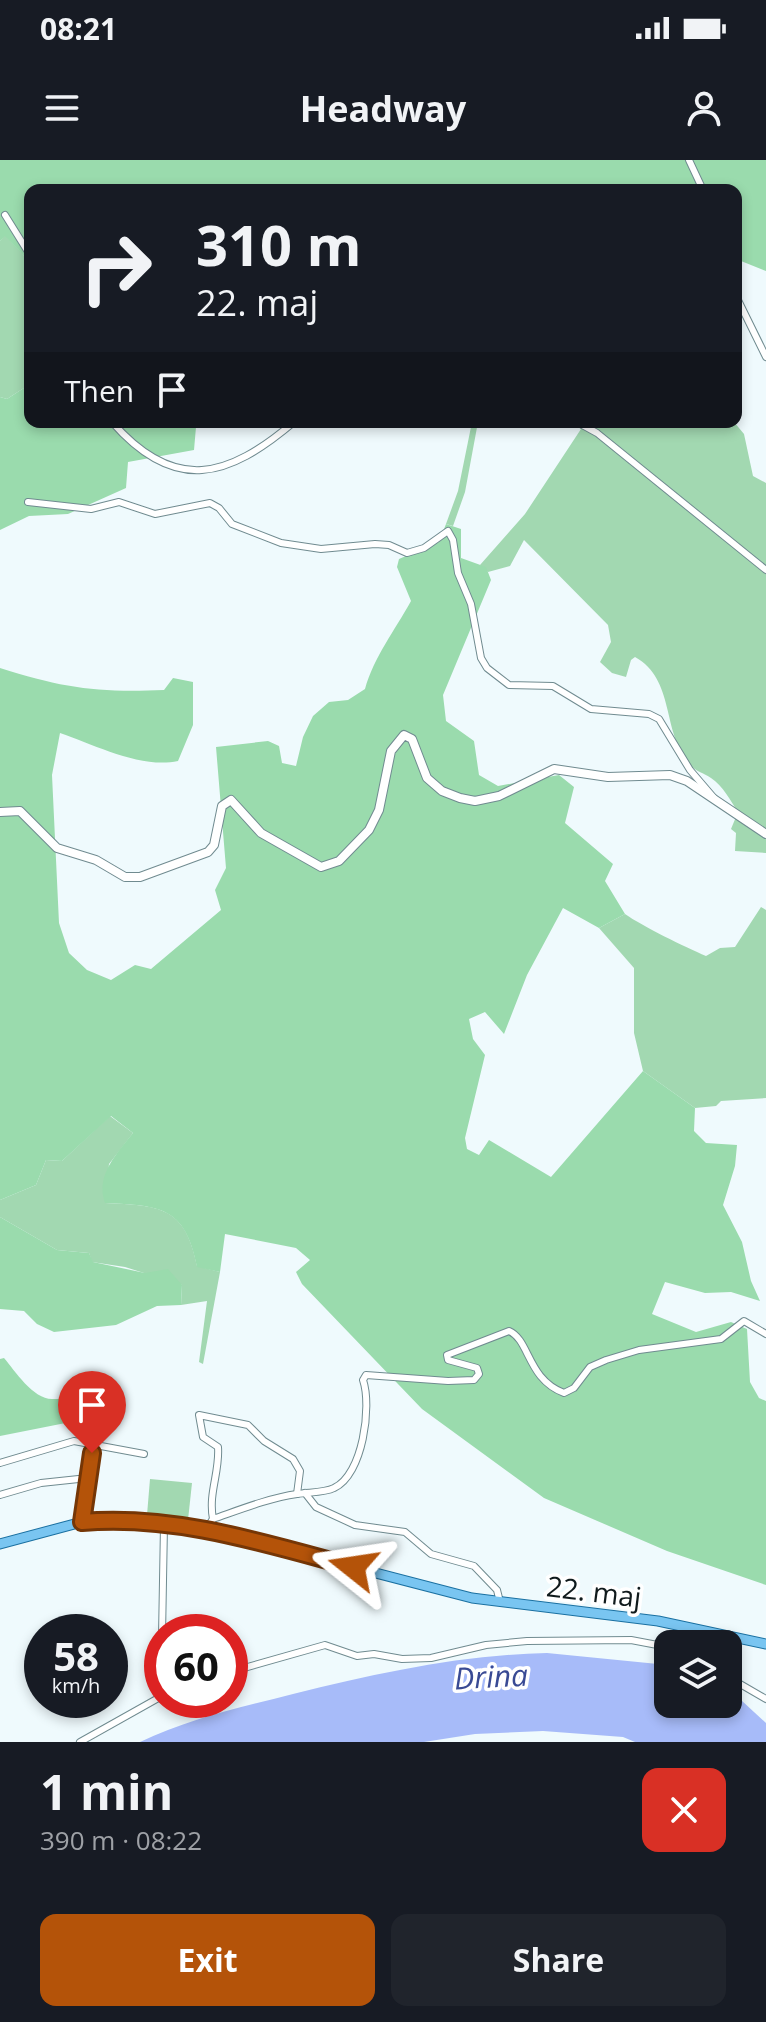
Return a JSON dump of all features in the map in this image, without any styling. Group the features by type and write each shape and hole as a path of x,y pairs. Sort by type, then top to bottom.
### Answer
{"main road":[{"path":"0,812 20,811 57,848 96,860 120,875 140,877 208,852 214,845 222,806 231,800 261,833 321,867 339,861 369,830 379,810 391,751 404,735 412,739 427,778 442,791 460,798 475,801 499,796 557,768 608,777 670,775 687,781 766,834"},
{"name":"22. maj","path":"0,1544 82,1522 114,1519 206,1529 421,1586 500,1602 683,1625 766,1644"}],"street":[{"path":"689,160 700,184"},
{"path":"5,215 24,245"},
{"path":"742,308 766,357"},
{"path":"117,428 166,464 198,474 219,469 270,442 287,428"},
{"path":"588,428 766,570"},
{"path":"28,502 91,509 119,502 155,514 210,503 219,508 232,524 302,548 375,544 389,545 407,553 424,548 448,531 455,546 458,573 471,604 481,658 487,668 509,685 553,686 591,709 649,714 659,719 690,770 706,784 716,801"},
{"path":"213,1519 334,1488 347,1477 360,1448 369,1396 363,1380 369,1374 388,1378 474,1380 479,1374 477,1368 448,1360 447,1355 509,1331 517,1336 540,1378 564,1393 574,1388 590,1367 639,1350 721,1339 733,1332 740,1321 766,1334"},
{"path":"206,1529 213,1519 213,1480 219,1469 218,1447 203,1437 199,1415 248,1425 264,1441 293,1459 300,1471 301,1494 316,1507 355,1525 405,1532 431,1554 474,1566 497,1590 500,1602"},
{"path":"0,1463 74,1441 144,1454"},
{"path":"82,1522 93,1444"},
{"path":"0,1495 41,1483 88,1478"},
{"path":"162,1614 164,1525"},
{"path":"248,1667 325,1645 357,1656 374,1654 402,1659 431,1658 527,1641 631,1640 654,1644"},
{"path":"742,1685 766,1699"},
{"path":"80,1742 144,1706"}],"green space":[{"path":"0,160 766,160 766,271 742,261 742,184 24,184 24,256 5,236 0,241"},
{"path":"5,235 24,256 24,388 7,399 0,397 0,241"},
{"path":"24,388 24,428 196,428 194,450 128,462 126,488 68,514 29,516 0,530 0,397 7,399"},
{"path":"471,428 477,428 465,492 453,526 446,524 458,491"},
{"path":"739,428 744,434 753,476 766,483 766,853 735,851 736,833 731,829 738,812 719,785 692,767 681,752 657,679 635,657 631,660 626,677 612,673 600,662 611,642 608,625 524,540 510,566 488,572 480,565 525,514 581,429"},
{"path":"446,524 461,529 461,558 486,567 491,580 443,695 446,721 474,741 479,775 498,786 559,775 574,787 565,823 613,864 605,881 625,914 599,928 563,908 527,975 504,1034 485,1012 469,1019 473,1039 485,1055 465,1138 467,1149 479,1155 489,1140 551,1177 643,1071 695,1108 694,1131 706,1143 737,1145 735,1166 723,1205 742,1242 751,1281 760,1301 731,1292 705,1293 665,1282 652,1314 696,1332 731,1322 747,1329 750,1382 759,1398 766,1401 766,1585 667,1551 544,1498 422,1409 302,1284 296,1272 310,1260 296,1248 225,1234 220,1272 197,1267 185,1231 167,1213 155,1208 105,1203 105,1174 133,1133 111,1116 62,1161 46,1160 36,1185 0,1200 0,668 62,685 100,690 164,690 173,678 193,682 193,725 178,761 164,763 134,759 60,733 52,775 59,923 69,953 87,970 111,980 135,965 151,969 221,910 215,890 226,868 216,747 268,741 279,746 282,763 296,766 303,737 313,716 329,702 348,700 365,689 379,655 411,601 397,567 399,559 439,542"},
{"path":"761,907 766,910 766,1098 721,1101 716,1106 695,1108 643,1071 634,1033 634,968 599,928 625,914 706,956 720,948 735,947"},
{"path":"110,1116 133,1133 109,1164 105,1203 155,1208 167,1213 185,1231 197,1266 220,1272 203,1364 199,1362 207,1301 181,1305 182,1285 125,1267 92,1262 89,1253 57,1250 0,1217 0,1200 36,1185 46,1160 62,1161"},
{"path":"0,1217 57,1250 89,1253 93,1262 145,1273 168,1269 182,1285 181,1305 157,1306 116,1325 54,1332 37,1324 24,1311 0,1309"},
{"path":"4,1358 25,1383 45,1398 97,1394 119,1403 116,1413 0,1436 0,1359"},
{"path":"150,1479 192,1483 188,1520 147,1515"}],"water":[{"name":"Drina","path":"547,1653 654,1664 654,1718 742,1718 742,1701 766,1723 766,1742 635,1742 623,1737 543,1731 475,1734 424,1742 140,1742 203,1718 248,1718 248,1706 356,1679 419,1666"}],"route":[{"path":"92,1453 82,1522 114,1519 206,1529 353,1567"}]}
